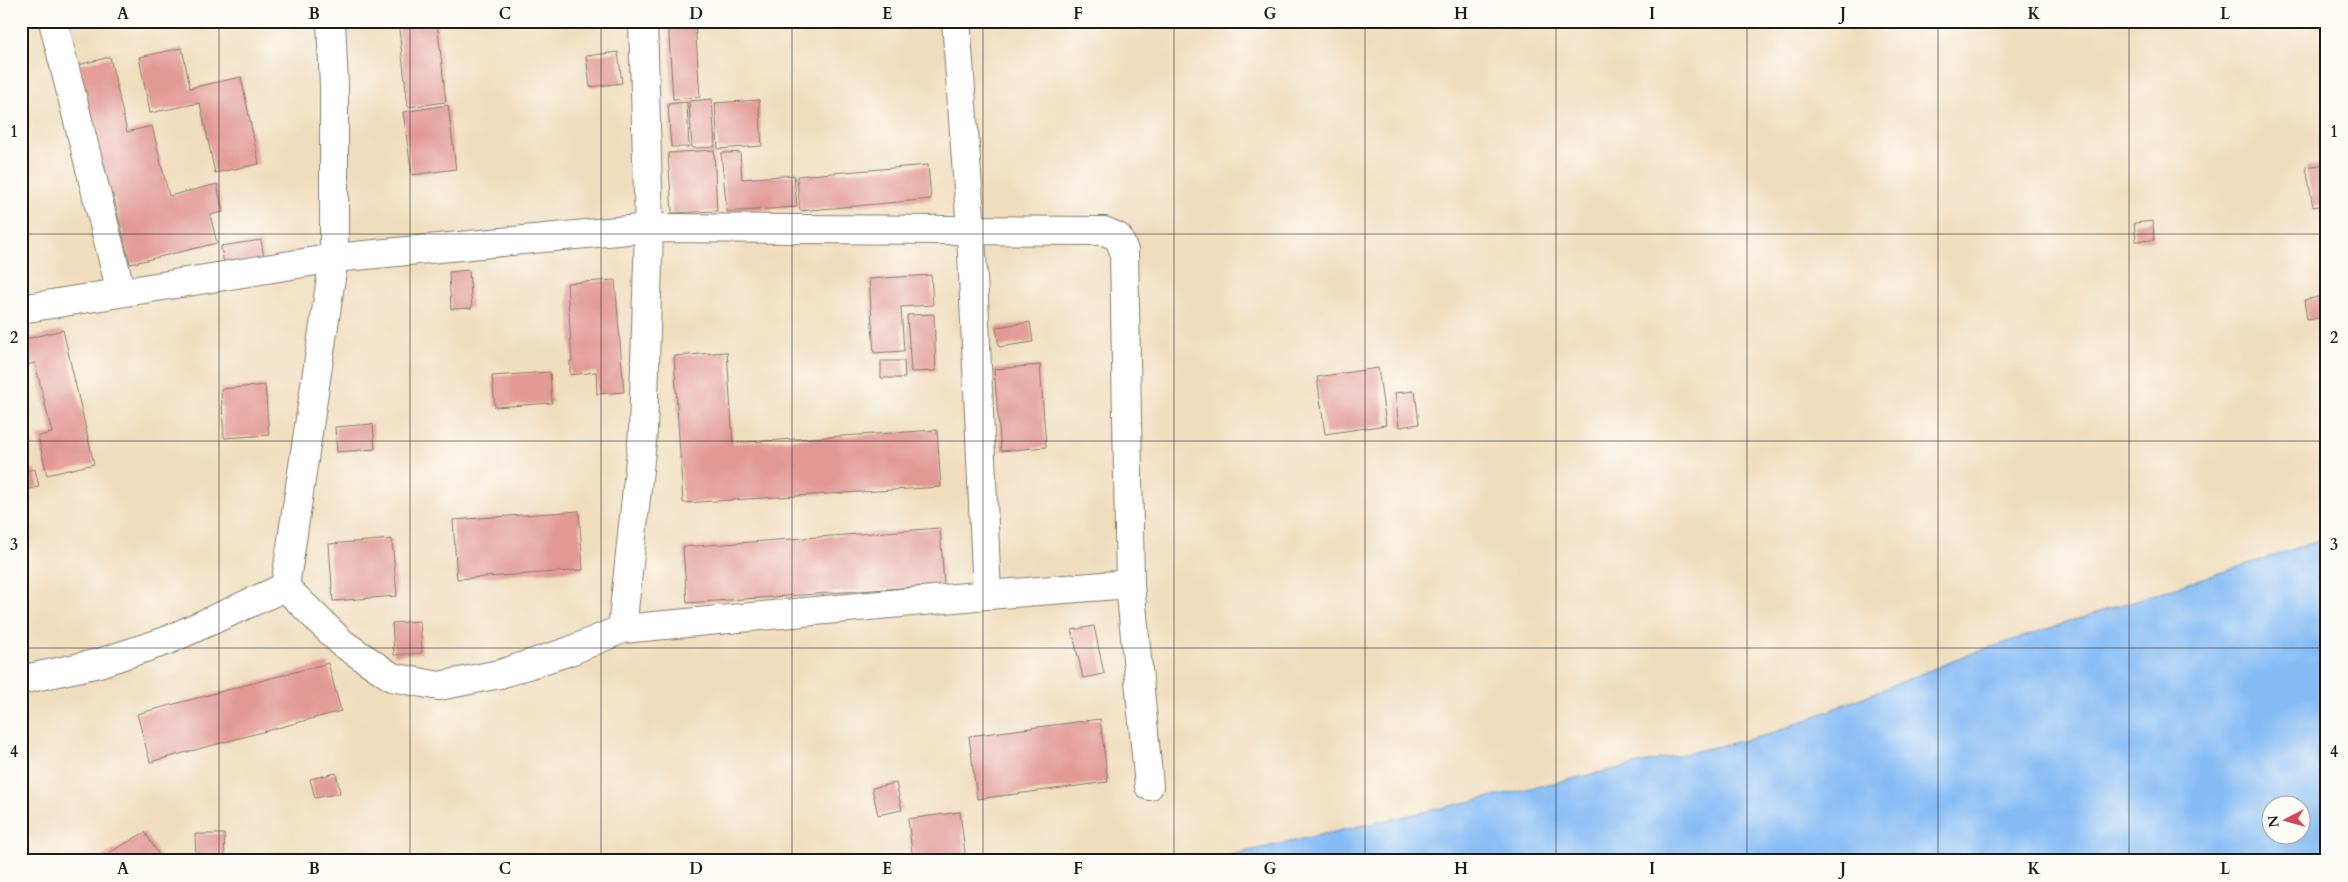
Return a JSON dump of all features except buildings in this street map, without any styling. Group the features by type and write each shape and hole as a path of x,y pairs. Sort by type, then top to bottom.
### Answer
{"street":[{"path":"53,21 121,292"},
{"path":"285,588 334,258 334,86 331,21"},
{"path":"622,629 643,432 649,228 643,21"},
{"path":"956,21 971,230 987,595"},
{"path":"21,309 334,258 649,228 1104,231 1118,237 1124,251 1130,584 1149,786"},
{"path":"285,588 342,643 392,677 439,686 500,674 570,651 622,629 987,595 1130,584"},
{"path":"21,680 99,663 166,640 285,588"}],"water":[{"path":"2327,538 2327,861 1204,861 1768,735 1973,653"}]}
